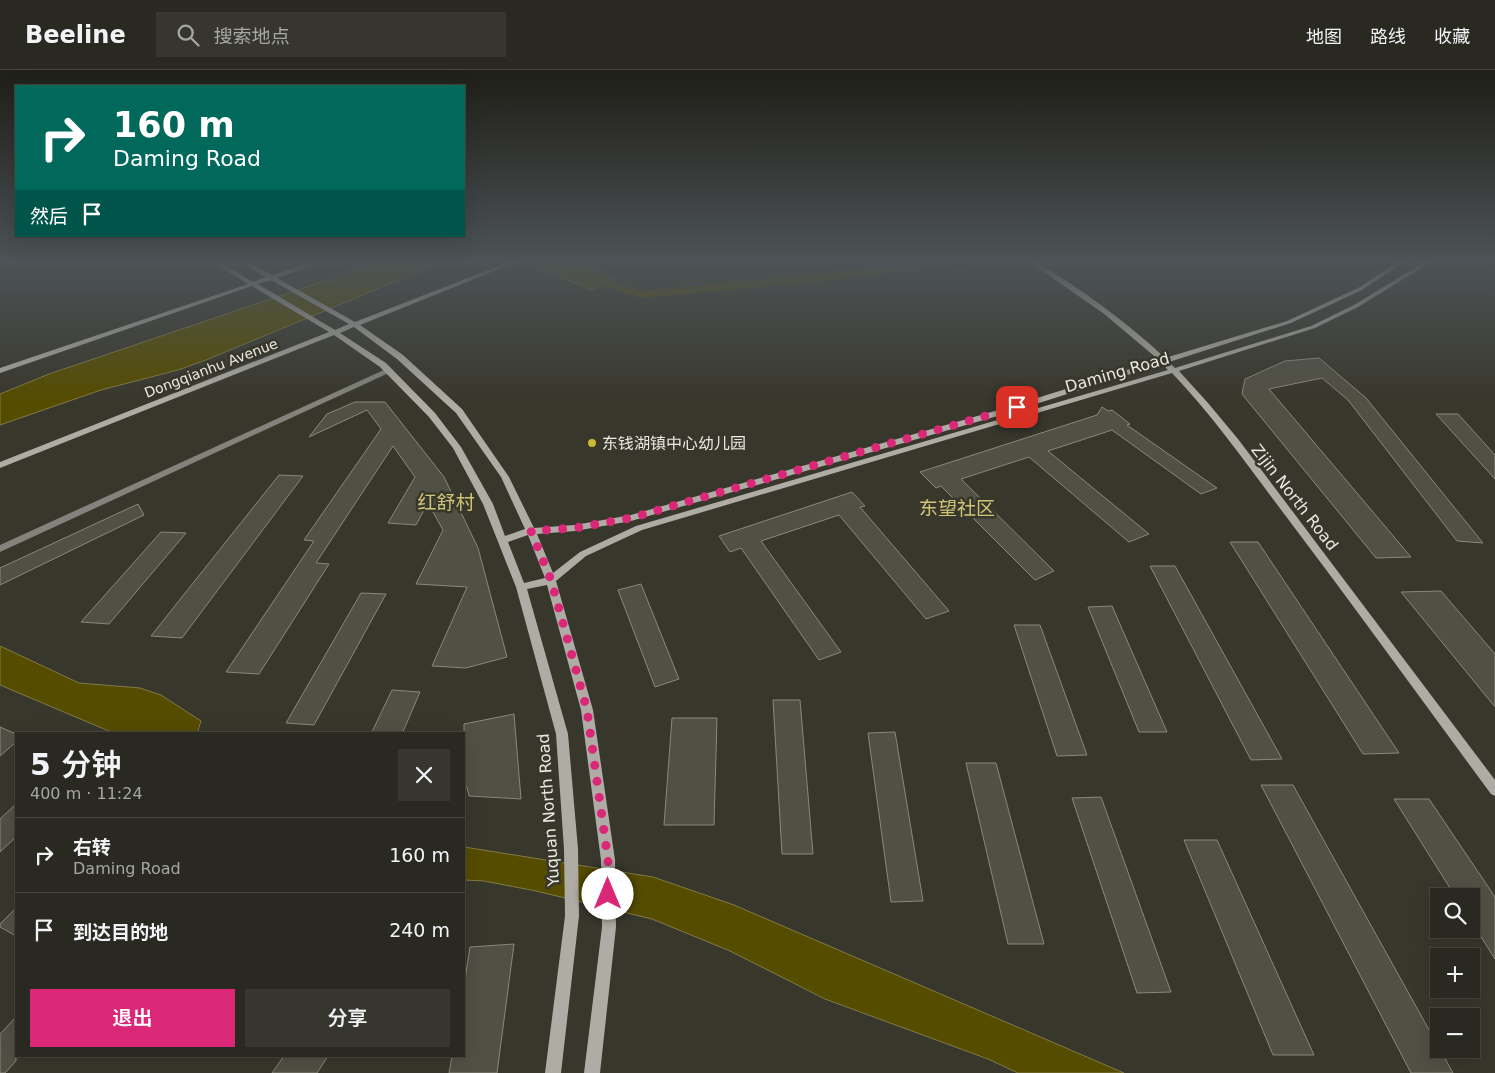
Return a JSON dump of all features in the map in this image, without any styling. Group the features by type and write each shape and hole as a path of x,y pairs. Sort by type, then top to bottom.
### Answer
{"street":[{"path":"0,371 183,308"},
{"name":"Yuquan North Road","path":"295,308 322,324 389,371 432,416 457,447 488,504 521,587 562,734 571,849 572,916 553,1073"},
{"path":"325,308 354,325 400,357 459,411 505,478 531,531 551,580 587,710 608,860 609,927 592,1073"},
{"name":"Dongqianhu Avenue","path":"0,465 397,308"},
{"name":"Zijin North Road","path":"1099,308 1175,371 1199,399 1332,568 1495,790"},
{"name":"Daming Road","path":"502,540 531,531 575,528 631,518 998,413 1165,362 1298,318 1320,308"},
{"name":"Daming Road","path":"521,587 551,580 583,554 639,528 1175,371 1313,327 1352,308"},
{"path":"0,550 389,371"}],"shaded area":[{"path":"245,308 332,308 178,370 101,390 0,425 0,394 49,374"},
{"path":"0,646 79,683 140,688 161,695 201,721 198,732 111,732 0,685"},
{"path":"465,847 653,877 734,905 1124,1073 1018,1073 988,1059 825,999 730,951 652,919 536,891 484,881 465,880"}],"building":[{"path":"1319,358 1366,398 1483,543 1457,541 1348,400 1322,378 1269,389 1411,557 1376,558 1242,394 1245,379 1285,361"},
{"path":"355,402 385,402 444,477 478,548 507,657 466,668 432,666 467,587 416,584 443,530 428,503 416,525 388,523 415,477 393,446 316,563 329,564 259,674 226,672 314,541 304,540 381,429 367,410 309,437 327,414"},
{"path":"1102,407 1108,411 1112,410 1130,424 1127,425 1217,488 1201,494 1112,430 1048,451 1149,534 1129,542 1029,457 961,479 1054,571 1035,580 941,486 936,488 920,472 1097,415"},
{"path":"1436,414 1458,414 1495,455 1495,479"},
{"path":"279,475 303,476 182,638 151,636"},
{"path":"852,492 865,506 860,507 949,611 926,619 839,515 761,541 841,652 819,660 741,548 730,552 719,536"},
{"path":"138,504 144,515 0,585 0,568"},
{"path":"161,532 186,533 109,624 81,622"},
{"path":"1230,542 1258,542 1399,753 1363,754"},
{"path":"1150,566 1175,566 1282,759 1251,760"},
{"path":"641,584 679,679 655,687 618,590"},
{"path":"1441,591 1495,654 1495,707 1401,592"},
{"path":"361,593 386,594 314,725 286,723"},
{"path":"1112,606 1167,732 1139,732 1088,607"},
{"path":"1014,625 1040,625 1087,755 1057,756"},
{"path":"392,690 420,692 403,732 372,732"},
{"path":"773,700 800,700 813,854 782,854"},
{"path":"514,714 521,799 469,796 467,787 465,787 464,724"},
{"path":"672,718 717,718 714,825 664,825"},
{"path":"0,727 15,734 15,743 0,756"},
{"path":"895,732 923,901 891,902 868,733"},
{"path":"966,763 996,763 1044,944 1008,944"},
{"path":"1261,785 1293,785 1430,1032 1430,1058 1445,1058 1453,1073 1411,1073"},
{"path":"1101,797 1171,992 1137,993 1072,798"},
{"path":"1394,799 1429,799 1495,897 1495,959 1480,935 1480,888 1450,888"},
{"path":"15,805 15,838 0,852 0,819"},
{"path":"1184,840 1217,840 1314,1055 1273,1055"},
{"path":"15,909 15,935 0,927 0,924"},
{"path":"514,944 497,1073 449,1073 452,1057 465,1057 465,980 470,947"},
{"path":"15,1018 16,1061 5,1073 0,1073 0,1034"},
{"path":"283,1057 327,1057 317,1073 272,1073"}],"place":[{"name":"东钱湖镇中心幼儿园","path":"592,443"}],"district":[{"name":"红舒村","path":"446,502"},
{"name":"东望社区","path":"957,508"}],"route":[{"path":"608,894 608,860 587,710 551,580 531,531 575,528 631,518 1017,407"}]}
